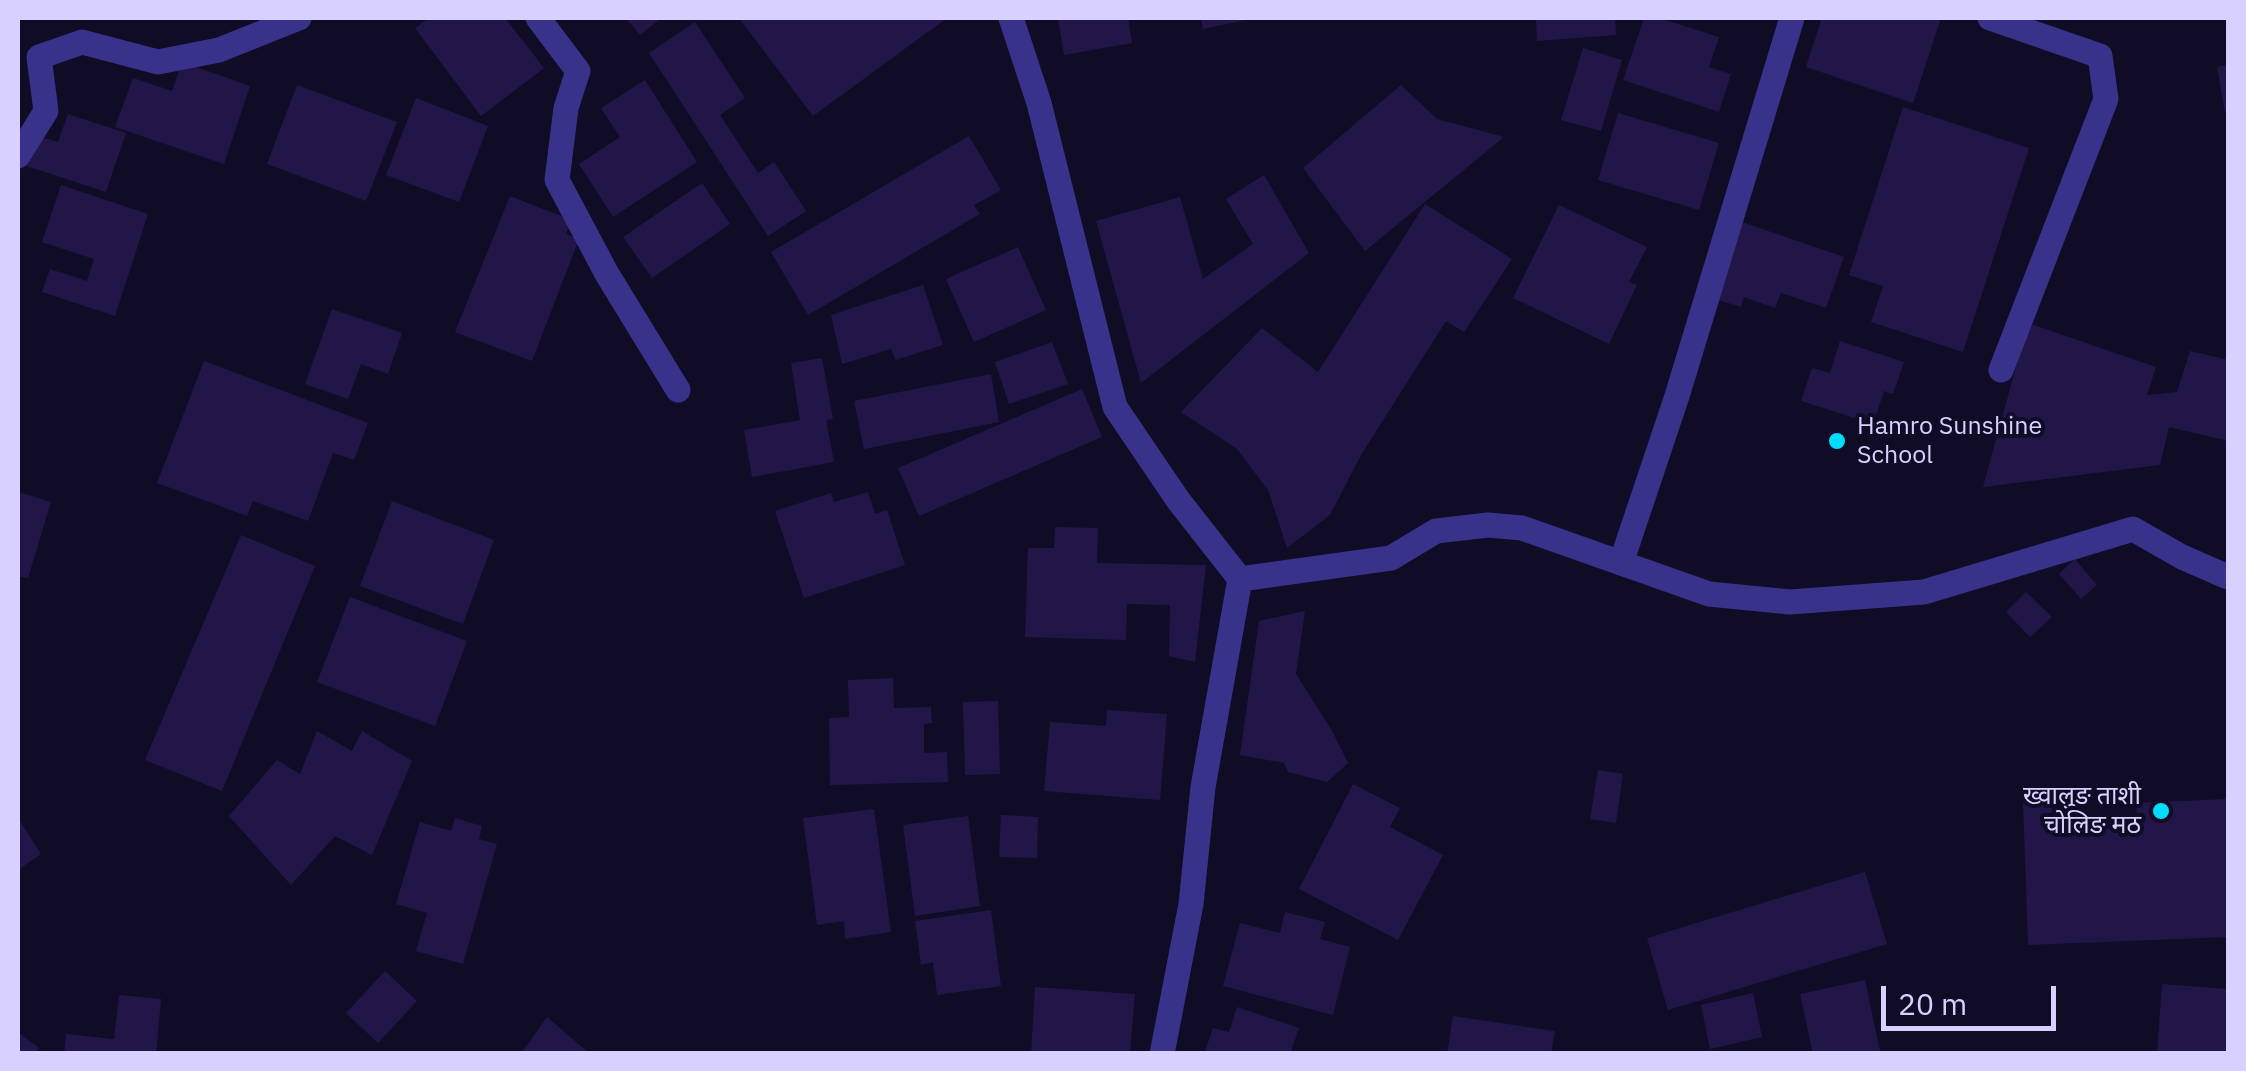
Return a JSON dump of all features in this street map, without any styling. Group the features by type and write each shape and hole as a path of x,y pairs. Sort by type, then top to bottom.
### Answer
{"street":[{"path":"18,156 46,111 39,58 82,42 158,62 219,50 299,18"},
{"path":"538,18 578,70 566,108 557,180 607,274 678,390"},
{"path":"1011,18 1039,103 1116,406 1178,500 1240,579 1203,787 1191,904 1162,1054"},
{"path":"1621,563 1677,396 1792,18"},
{"path":"1990,18 2100,56 2106,100 2001,370"},
{"path":"1240,579 1391,558 1436,531 1488,525 1522,528 1709,594 1790,602 1924,592 2133,529 2228,577"}],"building":[{"path":"429,18 505,18 544,68 481,116 415,28"},
{"path":"626,18 661,18 640,35"},
{"path":"739,18 947,18 813,116"},
{"path":"1058,18 1128,18 1132,43 1064,55"},
{"path":"1201,18 1250,18 1250,19 1203,29"},
{"path":"1536,18 1615,18 1616,35 1537,41"},
{"path":"1644,18 1659,18 1719,37 1709,67 1731,74 1719,112 1623,80"},
{"path":"1822,18 1941,18 1913,103 1806,67"},
{"path":"695,22 745,98 720,115 758,173 774,162 806,211 768,236 649,53"},
{"path":"1583,48 1622,60 1601,131 1561,120"},
{"path":"182,62 250,86 224,164 115,127 133,78 172,91"},
{"path":"2228,65 2228,112 2225,112 2217,67"},
{"path":"645,80 697,162 613,217 579,164 620,137 601,108"},
{"path":"297,85 397,122 366,201 267,164"},
{"path":"1401,85 1437,119 1504,137 1365,251 1303,168"},
{"path":"416,98 488,126 459,202 386,175"},
{"path":"1903,107 2029,148 1963,352 1871,322 1883,286 1849,275"},
{"path":"1618,113 1719,143 1699,210 1598,180"},
{"path":"68,114 126,133 106,192 27,166 37,136 58,142"},
{"path":"969,136 1001,190 974,205 980,214 808,315 771,252"},
{"path":"1264,175 1309,253 1141,383 1096,221 1180,197 1203,279 1253,244 1226,199"},
{"path":"702,183 730,224 652,278 623,237"},
{"path":"61,185 148,214 115,316 42,292 50,269 87,281 94,259 42,242"},
{"path":"510,196 571,220 566,234 579,239 532,361 455,332"},
{"path":"1425,204 1512,259 1464,332 1446,321 1361,455 1330,515 1287,548 1268,490 1237,449 1181,412 1262,328 1318,372"},
{"path":"1559,205 1647,247 1629,282 1637,285 1609,344 1513,298"},
{"path":"1742,222 1844,257 1826,308 1781,293 1775,308 1744,297 1741,307 1715,299"},
{"path":"1018,247 1046,310 974,342 946,279"},
{"path":"923,285 943,345 896,360 891,349 842,364 831,315"},
{"path":"332,309 402,333 388,374 361,364 348,399 305,384"},
{"path":"2028,323 2156,367 2147,395 2177,392 2190,351 2228,360 2228,441 2169,427 2160,465 1983,487"},
{"path":"1840,341 1904,362 1893,394 1884,391 1873,424 1801,401 1812,368 1830,373"},
{"path":"1052,342 1068,384 1009,404 995,362"},
{"path":"822,358 833,419 826,420 834,462 752,477 744,430 800,420 791,363"},
{"path":"204,361 368,423 354,460 333,453 308,521 253,501 247,516 157,483"},
{"path":"991,374 999,422 864,449 854,401"},
{"path":"1082,389 1102,437 919,516 898,468"},
{"path":"18,492 51,502 28,578 18,576"},
{"path":"868,492 875,514 887,510 905,565 804,598 775,511 831,493 834,502"},
{"path":"392,501 494,540 463,624 360,586"},
{"path":"1055,527 1098,528 1097,563 1206,565 1195,662 1169,656 1170,605 1127,604 1126,640 1025,637 1028,548 1054,548"},
{"path":"241,535 315,566 222,791 145,760"},
{"path":"2075,559 2097,585 2081,599 2059,574"},
{"path":"2026,592 2052,617 2030,637 2006,612"},
{"path":"350,597 467,641 435,726 317,682"},
{"path":"1305,611 1296,674 1348,763 1327,782 1288,772 1284,763 1240,755 1259,621"},
{"path":"893,678 894,708 931,707 932,723 924,724 924,753 947,752 948,782 830,785 829,718 849,717 848,680"},
{"path":"998,701 1000,774 965,775 963,702"},
{"path":"1107,710 1167,714 1160,800 1044,791 1050,722 1106,726"},
{"path":"317,731 352,751 362,731 412,761 372,855 335,836 291,885 229,816 277,760 300,774"},
{"path":"1598,770 1623,774 1616,823 1590,819"},
{"path":"1353,784 1400,808 1390,827 1443,855 1398,940 1299,889"},
{"path":"2075,799 2076,816 2137,815 2136,803 2228,799 2228,937 2028,945 2023,802"},
{"path":"874,809 891,932 845,939 844,921 817,925 803,818"},
{"path":"1001,815 1038,817 1037,858 999,857"},
{"path":"968,816 980,906 915,916 903,825"},
{"path":"18,818 41,854 18,870"},
{"path":"455,818 482,826 479,839 497,844 463,964 416,951 427,913 396,904 420,822 451,831"},
{"path":"1865,872 1887,944 1668,1010 1647,938"},
{"path":"991,910 1001,986 937,995 933,962 921,965 915,921"},
{"path":"1285,912 1325,922 1320,939 1350,947 1333,1015 1223,986 1240,923 1280,933"},
{"path":"385,971 417,1001 378,1043 346,1013"},
{"path":"1865,980 1880,1051 1813,1054 1800,994"},
{"path":"2162,984 2228,989 2228,1054 2157,1054"},
{"path":"1035,987 1135,994 1130,1052 1031,1054"},
{"path":"1753,993 1762,1037 1710,1049 1701,1005"},
{"path":"119,995 161,999 156,1054 64,1054 66,1034 114,1039"},
{"path":"1237,1007 1299,1028 1290,1054 1204,1054 1213,1028 1229,1032"},
{"path":"1453,1016 1555,1031 1551,1054 1447,1054"},
{"path":"547,1017 590,1054 521,1054"},
{"path":"18,1032 39,1048 35,1054 18,1054"}],"place":[{"name":"Hamro Sunshine School","path":"1837,441"},
{"name":"ख्वालुङ ताशी चोलिङ मठ","path":"2161,811"}]}
